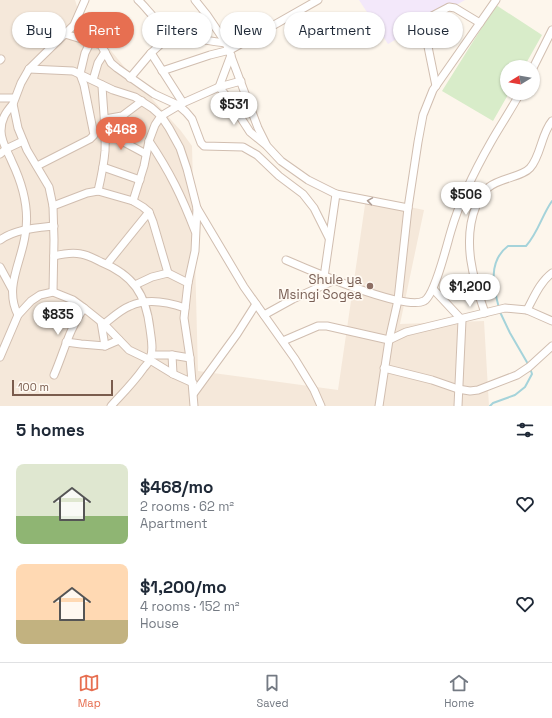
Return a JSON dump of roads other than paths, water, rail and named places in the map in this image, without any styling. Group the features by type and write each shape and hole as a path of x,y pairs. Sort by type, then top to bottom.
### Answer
{"street":[{"path":"80,12 85,0"},
{"path":"138,0 150,12"},
{"path":"195,0 207,15 229,49 258,128 267,146"},
{"path":"162,71 229,49 318,0"},
{"path":"379,406 388,340 398,300 408,208 423,116 432,90 496,0"},
{"path":"436,86 424,27 426,22 435,14 448,7 455,8 480,23"},
{"path":"66,33 74,25"},
{"path":"537,60 552,30"},
{"path":"212,41 229,49"},
{"path":"18,315 12,298 12,289 26,229 27,217 19,178 6,149 1,132 2,123 5,114 14,101 21,83 29,69 49,48"},
{"path":"37,166 90,139 94,135 84,85 80,74 88,48"},
{"path":"103,48 111,63 130,78 154,94 180,104"},
{"path":"130,78 156,48"},
{"path":"218,87 229,49"},
{"path":"93,80 98,63 105,52"},
{"path":"151,53 180,104 192,118 201,143 204,146 243,147 257,156 279,176 303,194 314,208 329,238"},
{"path":"29,69 73,71 102,85 142,101 161,116 180,148 197,208 197,234 185,308 185,329 193,382 194,406"},
{"path":"133,201 140,180 149,141 155,125 161,116 180,104 218,87 240,81"},
{"path":"98,191 105,151 105,119 102,85"},
{"path":"218,87 228,98 250,132 267,146 281,161 308,180 336,194 408,208"},
{"path":"0,98 14,101"},
{"path":"286,260 324,277 398,300 409,302 425,300 429,297 433,289 455,217 469,184 491,142 516,100"},
{"path":"14,101 18,128 23,141 49,187 53,206 53,292"},
{"path":"105,119 122,116 142,101"},
{"path":"485,313 477,288 471,258 469,236 473,214 482,192 489,186 523,173 530,168 535,160 548,126 552,121"},
{"path":"105,132 146,154"},
{"path":"0,154 6,149 23,141"},
{"path":"149,141 174,182 197,234"},
{"path":"103,167 140,180"},
{"path":"53,206 87,193 98,191 133,201 149,212 168,273"},
{"path":"324,277 336,194"},
{"path":"197,208 244,287 283,341 314,390 321,406"},
{"path":"107,264 149,212"},
{"path":"0,240 6,236 26,229 54,226"},
{"path":"54,256 82,254 107,264 122,272 135,285 143,301 150,324 152,346 150,357 130,386 111,406"},
{"path":"0,268 12,289"},
{"path":"135,285 160,274 168,273 188,283"},
{"path":"527,310 539,288 552,273"},
{"path":"264,315 279,306 335,280"},
{"path":"433,289 462,320 458,406"},
{"path":"0,357 3,345 18,315 31,301 40,295 53,292 73,300 84,308 103,323 129,350 150,357 173,374 193,382"},
{"path":"103,323 129,306 143,301 163,303 185,308"},
{"path":"194,393 237,334 256,304"},
{"path":"54,375 72,328 84,308"},
{"path":"283,341 318,326 327,326 388,340 406,332 435,324 462,320 505,308 527,310 550,320 552,325"},
{"path":"103,323 105,346"},
{"path":"66,342 105,346 119,340"},
{"path":"384,368 432,380 458,389 470,391 478,390 517,375 529,367 552,346"},
{"path":"150,357 172,355 190,358"},
{"path":"172,355 173,374"}],"waterway":[{"path":"499,308 494,283 497,259 508,246 526,246 534,235 552,201"},
{"path":"500,312 528,364"},
{"path":"490,406 493,403 515,395 525,387 532,374 530,368"}],"place":[{"name":"Shule ya Msingi Sogea","path":"370,286"}]}
